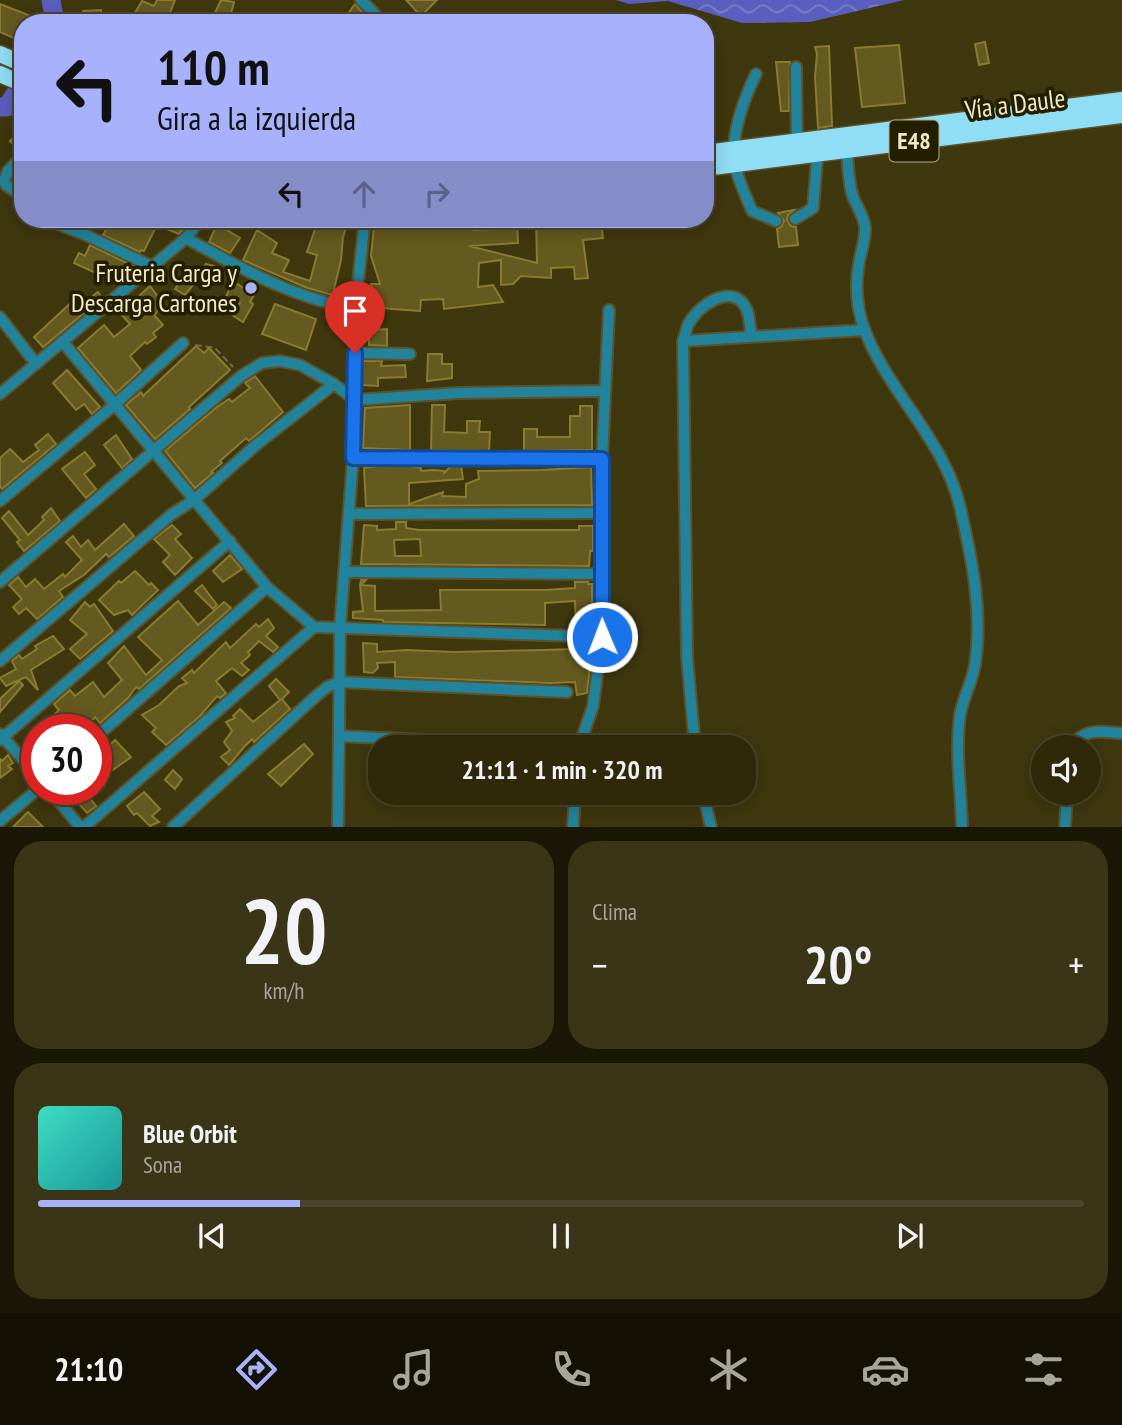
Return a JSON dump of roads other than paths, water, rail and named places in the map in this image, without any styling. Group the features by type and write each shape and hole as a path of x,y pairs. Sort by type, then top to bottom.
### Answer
{"highway":[{"name":"Vía a Daule","path":"714,165 735,157 1122,100"},
{"name":"Vía a Daule","path":"818,146 847,150 1122,114"},
{"name":"Vía a Daule","path":"714,154 735,157"}],"street":[{"path":"361,0 375,14"},
{"path":"796,67 798,149"},
{"path":"756,74 747,94 735,157 752,211 776,221"},
{"path":"796,219 813,208 818,146"},
{"path":"847,150 851,187 862,214 865,230 857,285 865,330 887,374 947,470 959,503 968,545 978,604 978,638 974,668 960,714 962,827"},
{"path":"14,165 4,181 14,191"},
{"path":"69,228 151,266"},
{"path":"0,394 186,238 194,228"},
{"path":"338,827 340,628 353,458 355,310 364,228"},
{"path":"186,238 296,292 355,310 376,309"},
{"path":"694,735 687,657 683,341 689,323 700,309 722,297 732,297 742,303 747,310 751,336"},
{"path":"583,735 593,706 602,637 602,459 609,310"},
{"path":"0,317 36,363"},
{"path":"683,341 865,330"},
{"path":"62,341 267,587 314,627 602,637"},
{"path":"0,501 114,406 183,343"},
{"path":"355,353 410,355"},
{"path":"0,582 241,376 262,363 280,361 300,365 334,384 355,400 459,393 604,391"},
{"path":"0,661 172,514 194,500 256,445 334,384"},
{"path":"353,458 602,459"},
{"path":"350,514 602,513"},
{"path":"21,759 1,738 230,541"},
{"path":"344,572 601,574"},
{"path":"112,723 267,587"},
{"path":"63,805 82,827 314,627"},
{"path":"173,827 315,697 327,687 339,682 567,692"},
{"path":"1082,735 1094,731 1122,733"},
{"path":"339,736 368,737"},
{"path":"0,821 21,803"},
{"path":"573,827 574,805"},
{"path":"706,805 711,827"},
{"path":"1065,827 1066,805"}],"water":[{"path":"616,0 904,0 810,22 742,23 668,1 629,4"}],"waterway":[{"path":"51,0 53,14"},
{"path":"0,107 7,107 14,96"}],"place":[{"name":"Fruteria Carga y Descarga Cartones","path":"251,288"}]}
